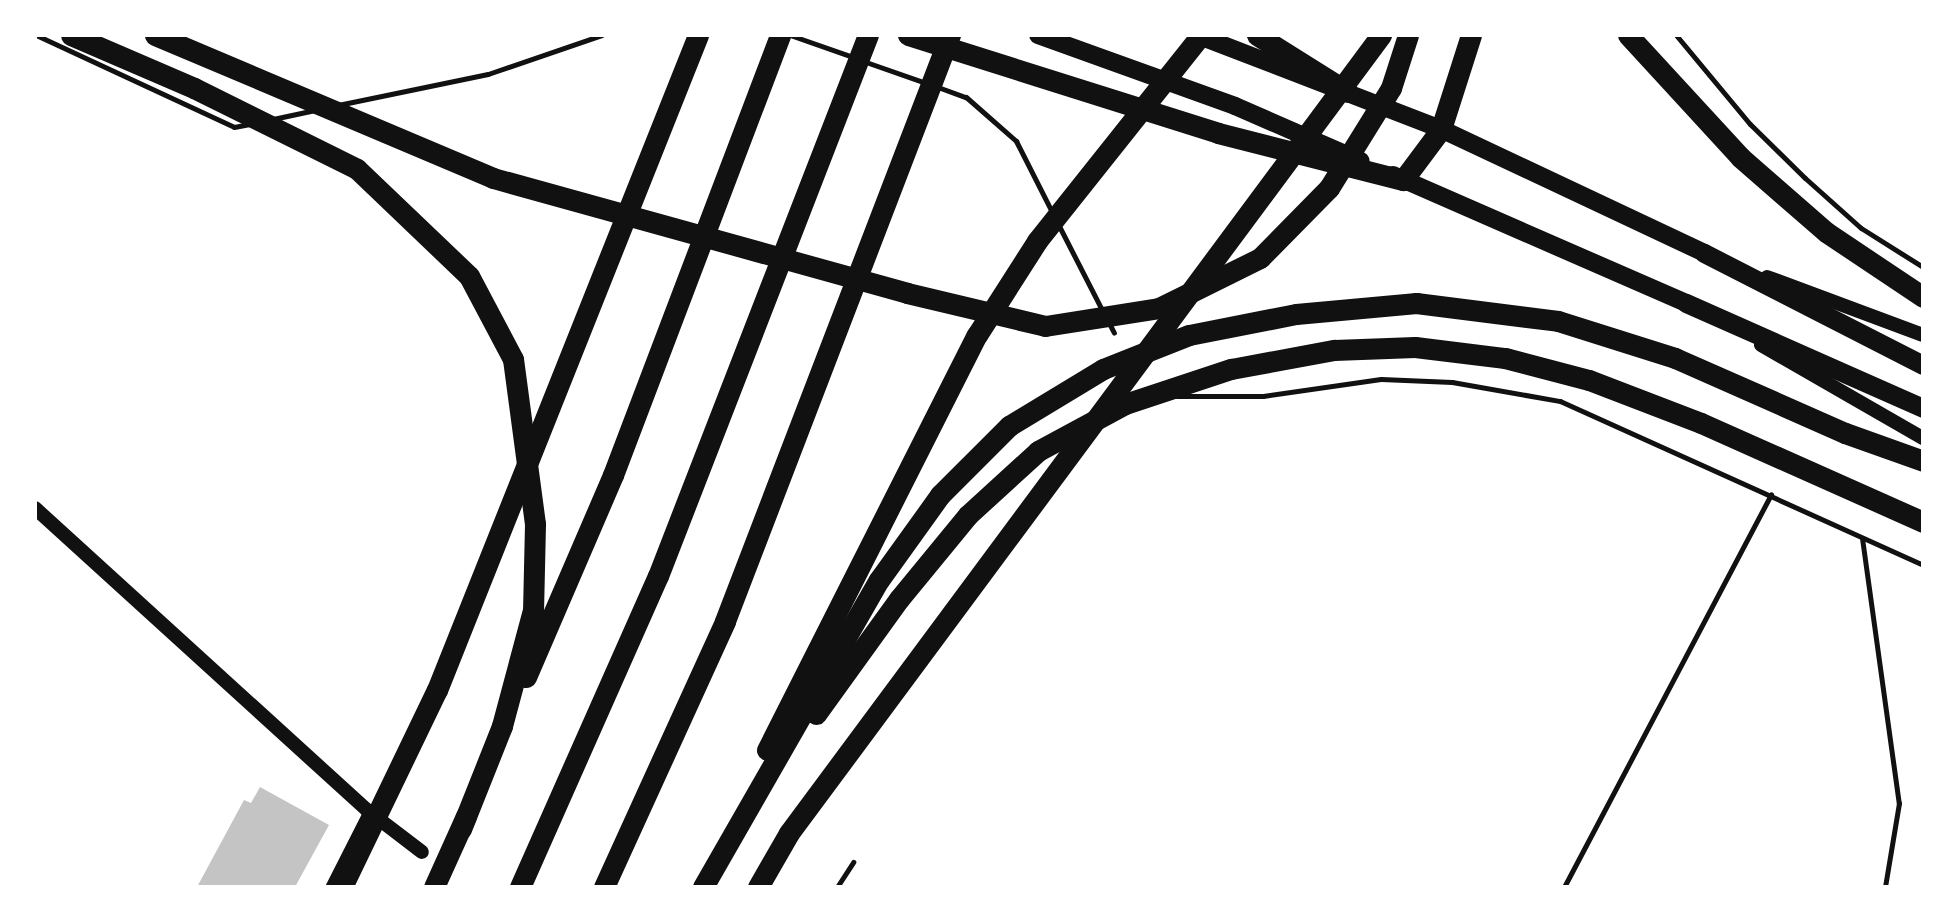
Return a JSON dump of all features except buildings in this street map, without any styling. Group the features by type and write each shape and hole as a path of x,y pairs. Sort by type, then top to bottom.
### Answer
{"highway":[{"path":"71,35 217,99 357,169 470,276 513,359 526,431 535,524 533,610 502,726 461,829"},
{"path":"155,35 493,177 906,293 1045,326 1160,308 1260,258 1329,188 1391,88 1408,35"},
{"path":"342,887 437,690 698,35"},
{"path":"433,887 461,829 613,475 780,35"},
{"path":"520,887 658,576 868,35"},
{"path":"908,35 1218,134 1403,180 1441,129 1471,35"},
{"path":"604,887 725,621 950,35"},
{"path":"702,887 934,414 1037,241 1199,35"},
{"path":"1257,35 1348,92"},
{"path":"758,887 789,833 1381,35"},
{"path":"1628,35 1740,157 1826,232 1923,297"},
{"path":"1704,253 1923,365"},
{"path":"702,887 879,580 940,495 1009,426 1103,369 1189,335 1296,314 1416,303 1558,321 1675,358 1845,433 1923,461"},
{"path":"1686,303 1923,408"},
{"path":"702,887 796,741 899,599 968,515 1038,451 1125,404 1231,369 1334,350 1415,347 1505,358 1588,380 1701,423 1923,522"}],"main road":[{"path":"1038,35 1235,106 1686,303 1923,438"},
{"path":"1199,35 1441,129 1704,253 1923,335"},
{"path":"35,508 367,810 422,852"}],"street":[{"path":"328,887 367,810"}],"lane":[{"path":"36,35 234,127 488,74 602,35"},
{"path":"790,35 966,97 1016,141 1114,333"},
{"path":"1676,35 1750,124 1805,178 1861,228 1923,267"},
{"path":"1177,396 1263,396 1381,379 1513,390 1610,420 1923,565"},
{"path":"1564,887 1771,494"},
{"path":"1862,538 1899,803 1885,887"},
{"path":"837,887 853,862"}]}
